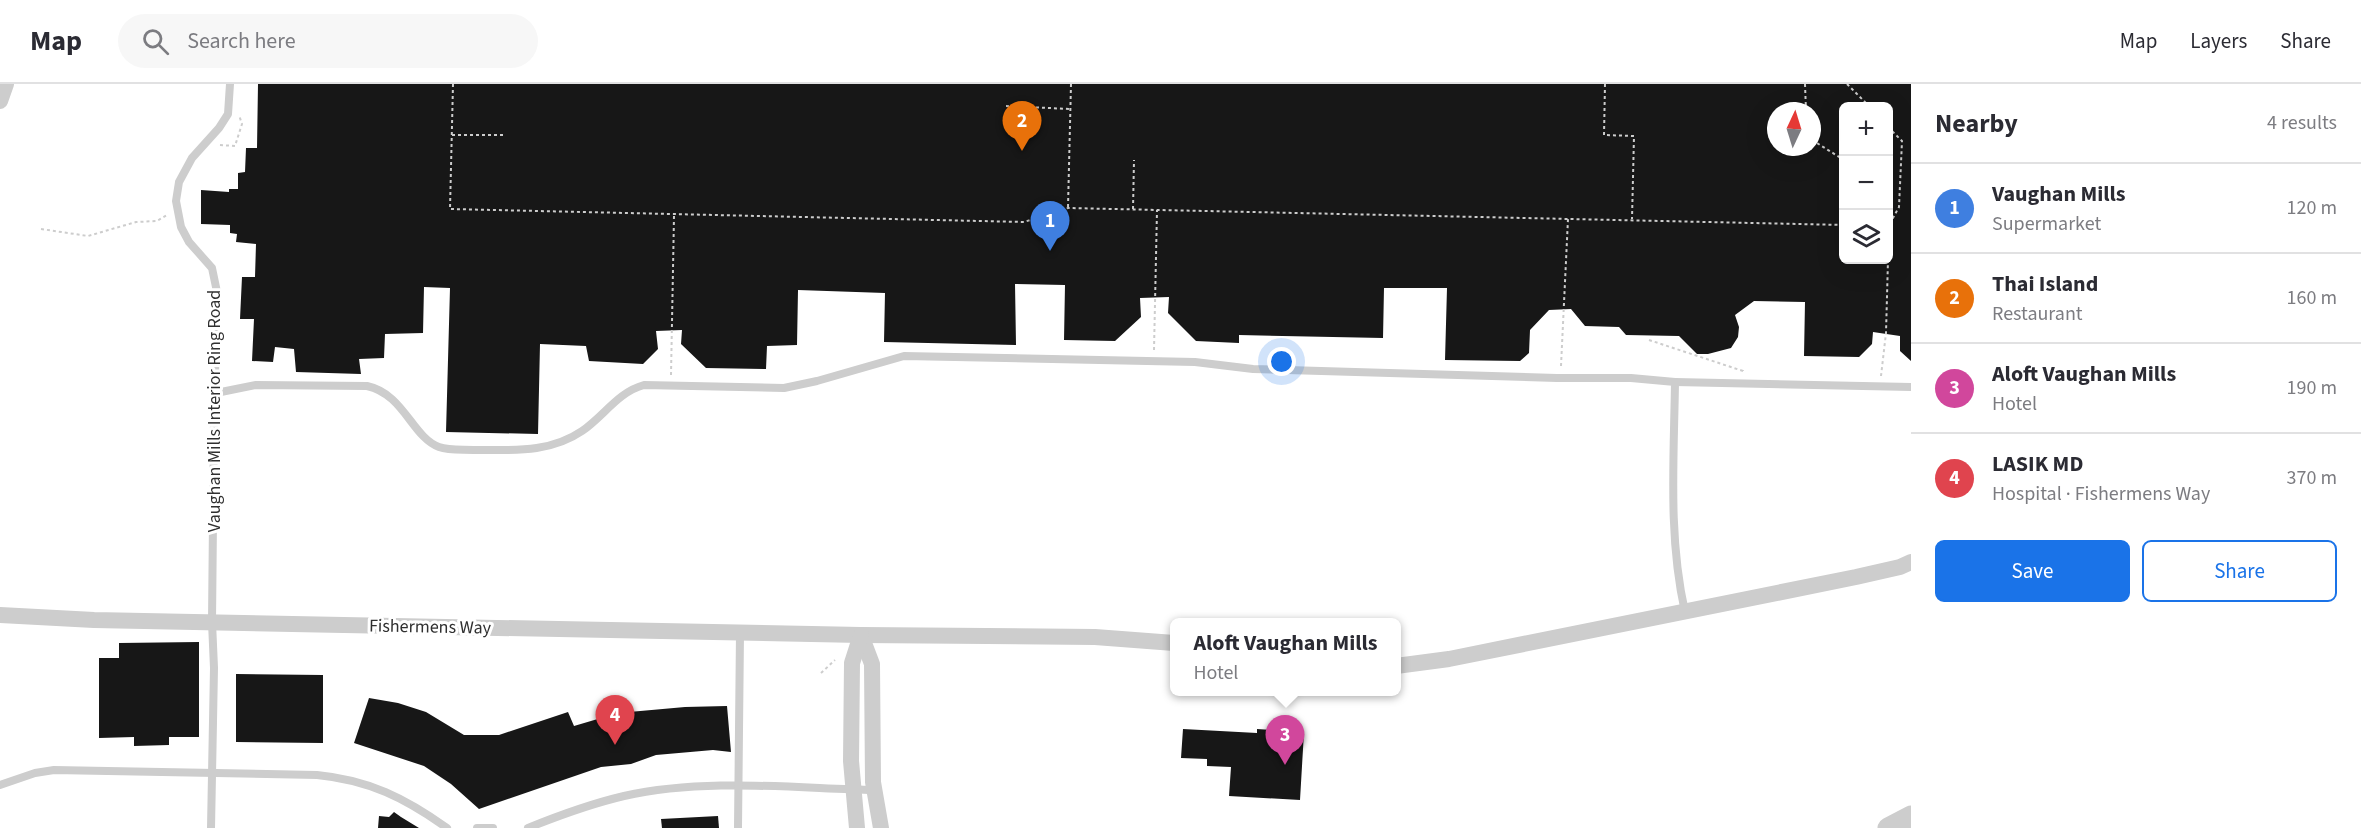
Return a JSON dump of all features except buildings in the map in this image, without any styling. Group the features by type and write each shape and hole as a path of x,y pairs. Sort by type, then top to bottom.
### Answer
{"street":[{"path":"0,101 6,84"},
{"path":"1401,665 1449,659 1685,612 1856,577 1900,567 1911,561"},
{"name":"Fishermens Way","path":"0,615 94,620 1095,638 1170,644"},
{"path":"857,828 851,761 852,663 861,635"},
{"path":"861,635 872,664 874,790 880,828"},
{"path":"1887,828 1911,816"}],"lane":[{"name":"Vaughan Mills Interior Ring Road","path":"211,828 217,292 213,268 189,242 181,227 177,208 179,182 192,158 219,128 228,114 230,84"},
{"path":"216,393 256,385 367,386 384,392 437,447 523,450 561,443 581,432 620,397 644,384 784,388 904,356 1195,362 1253,369 1911,387"},
{"path":"1675,382 1674,525 1679,584 1685,612"},
{"path":"738,828 740,633"},
{"path":"0,785 35,773 54,770 313,774 343,777 391,793 447,828"},
{"path":"528,828 580,807 626,796 672,789 739,786 874,790"},
{"path":"477,828 493,828"}],"path":[{"path":"453,84 450,209 1024,222 1068,208 1839,225"},
{"path":"1068,208 1071,84"},
{"path":"1605,84 1604,135 1634,136 1632,220"},
{"path":"1805,84 1806,102"},
{"path":"1847,84 1865,102"},
{"path":"1006,106 1070,109"},
{"path":"1893,132 1902,141 1899,207 1893,219"},
{"path":"452,135 504,135"},
{"path":"1821,146 1839,157"},
{"path":"1132,209 1134,160"},
{"path":"41,229 88,236 136,222 157,221 177,208"},
{"path":"1154,362 1157,210"},
{"path":"671,384 674,214"},
{"path":"1561,378 1568,219"},
{"path":"1881,386 1886,333 1888,264"},
{"path":"1648,340 1743,371 1745,383"},
{"path":"821,673 835,660"}],"place":[{"name":"Thai Island","path":"1022,151"},
{"name":"Vaughan Mills","path":"1050,251"},
{"name":"LASIK MD","path":"615,745"},
{"name":"Aloft Vaughan Mills","path":"1285,765"}]}
